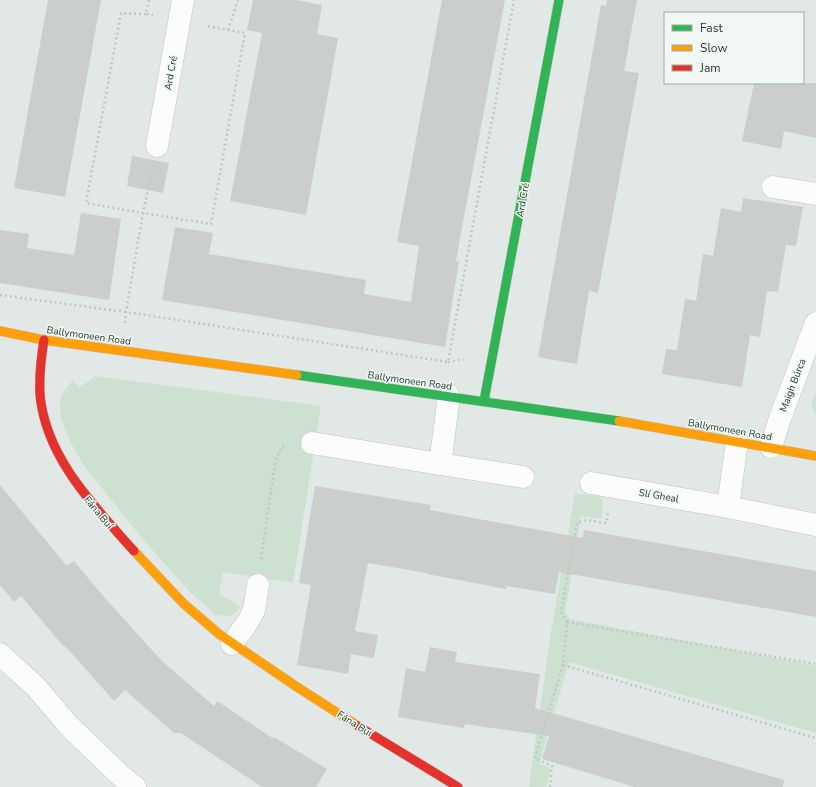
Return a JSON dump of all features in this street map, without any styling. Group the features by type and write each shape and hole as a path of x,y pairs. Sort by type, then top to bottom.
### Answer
{"street":[{"name":"Ard Cré","path":"484,400 559,0"},
{"name":"Ard Cré","path":"157,146 181,10"},
{"path":"773,187 816,194"},
{"name":"Maigh Búrca","path":"771,447 780,418 816,323"},
{"name":"Ballymoneen Road","path":"0,331 44,340 124,352 484,400 611,419 816,456"},
{"name":"Fána Buí","path":"44,340 41,365 41,400 53,444 80,489 157,577 190,611 232,644 301,690 458,787"},
{"path":"440,464 449,396"},
{"path":"728,507 737,442"},
{"path":"312,443 523,478"},
{"name":"Slí Gheal","path":"591,484 728,507 816,525"},
{"path":"232,644 249,620 254,610 258,585"},
{"path":"0,654 36,688 84,740 120,775 135,787"}],"path":[{"path":"146,14 149,0"},
{"path":"228,30 238,0"},
{"path":"0,294 448,362 514,0"},
{"path":"181,10 228,30 245,33 211,224 86,203 122,13 146,14 181,10"},
{"path":"124,352 126,312 143,213 157,146"},
{"path":"258,585 274,471 279,452 285,445 312,443"},
{"path":"550,787 552,766 535,758 563,665 567,622 561,613 577,523 587,520 606,523 612,487"},
{"path":"567,622 816,664"},
{"path":"563,665 816,738"}],"green space":[{"path":"95,376 321,406 293,583 223,572 219,594 240,606 237,612 230,616 216,615 189,591 141,537 84,466 71,443 61,418 60,403 64,391 73,380 79,388"},
{"path":"816,392 816,415 811,405"},
{"path":"575,493 600,497 603,502 601,519 581,516 565,612 570,619 816,666 816,733 569,662 541,757 540,764 551,768 546,787 529,787 551,632"}],"building":[{"path":"48,0 101,0 65,197 14,188"},
{"path":"253,0 296,0 322,5 317,34 338,38 306,215 230,201 262,33 247,30"},
{"path":"442,0 505,0 456,261 459,261 445,347 162,300 175,227 213,233 209,254 366,280 364,294 411,302 419,246 397,242"},
{"path":"607,0 637,0 624,71 639,73 598,293 589,291 577,364 538,357 601,5 606,6"},
{"path":"816,83 816,138 784,131 781,149 742,141 754,84"},
{"path":"132,156 169,163 163,193 127,186"},
{"path":"743,198 803,207 796,246 786,245 778,292 767,291 760,337 750,335 742,387 662,374 666,349 677,350 685,299 696,301 703,254 713,256 721,208 741,212"},
{"path":"81,213 121,219 109,300 0,283 0,230 29,234 27,248 74,255"},
{"path":"0,485 67,566 74,561 104,597 162,661 214,706 217,701 274,739 274,737 327,769 316,787 262,787 181,733 174,733 125,690 114,701 65,646 64,647 21,596 14,602 0,585"},
{"path":"315,486 431,505 430,510 583,538 584,530 816,571 816,617 559,572 555,594 506,586 506,589 368,563 355,631 378,635 374,658 351,654 348,674 297,665 311,585 299,583"},
{"path":"430,647 457,652 455,662 540,674 535,708 784,780 783,787 635,787 542,759 549,736 465,724 464,728 398,717 406,668 425,672"}],"traffic: fast":[{"path":"484,401 559,0"},
{"path":"297,375 619,421"}],"traffic: slow":[{"path":"0,331 44,340 297,375"},
{"path":"619,421 816,456"},
{"path":"134,551 184,604 219,634 358,726"}],"traffic: jam":[{"path":"44,340 40,367 40,395 44,418 52,440 74,480 134,551"},
{"path":"358,726 458,787"}]}
